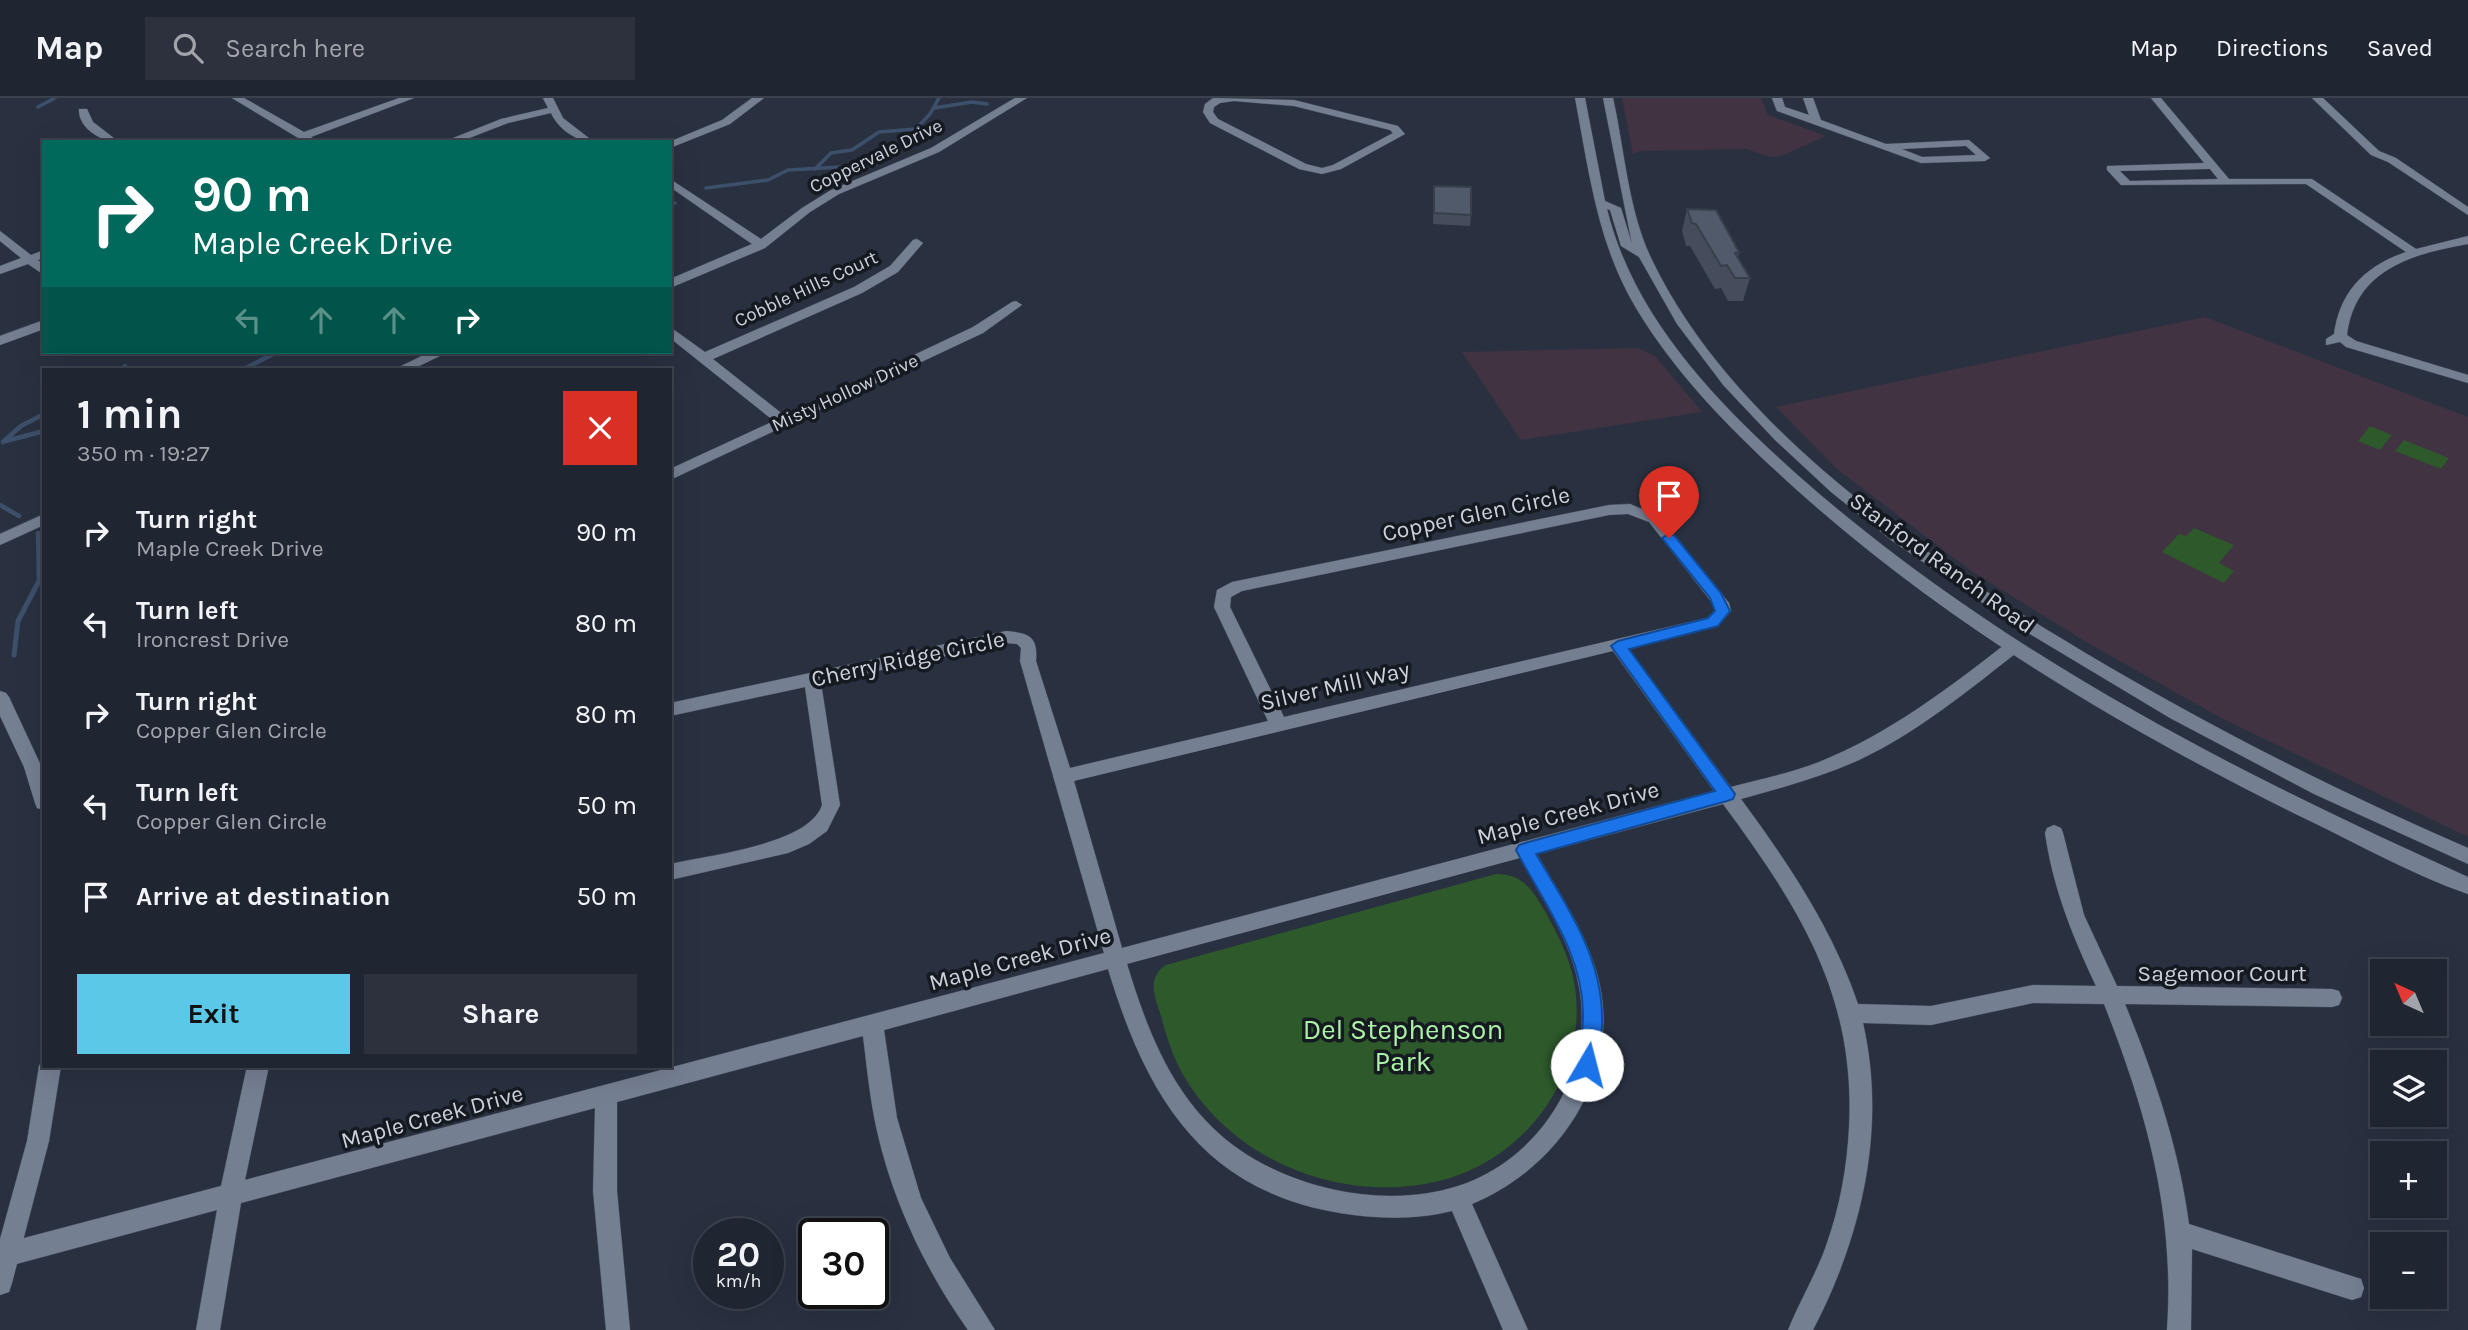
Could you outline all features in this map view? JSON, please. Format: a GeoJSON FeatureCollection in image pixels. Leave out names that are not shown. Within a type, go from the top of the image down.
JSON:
{"type":"FeatureCollection","features":[{"type":"Feature","properties":{"kind":"street"},"geometry":{"type":"LineString","coordinates":[[241,100],[258,98]]}},
{"type":"Feature","properties":{"kind":"street"},"geometry":{"type":"LineString","coordinates":[[241,100],[308,139],[410,98]]}},
{"type":"Feature","properties":{"kind":"street"},"geometry":{"type":"LineString","coordinates":[[548,98],[552,110],[568,129],[586,140]]}},
{"type":"Feature","properties":{"kind":"street"},"geometry":{"type":"LineString","coordinates":[[672,144],[726,122],[760,98]]}},
{"type":"Feature","properties":{"kind":"street","name":"Coppervale Drive"},"geometry":{"type":"LineString","coordinates":[[672,283],[761,245],[828,195],[934,150],[1022,98]]}},
{"type":"Feature","properties":{"kind":"street","name":"Stanford Ranch Road"},"geometry":{"type":"LineString","coordinates":[[1580,98],[1600,203],[1614,251],[1641,305],[1670,348],[1722,411],[1829,512],[1949,603],[2014,646],[2187,748],[2367,841],[2468,886]]}},
{"type":"Feature","properties":{"kind":"street","name":"Stanford Ranch Road"},"geometry":{"type":"LineString","coordinates":[[1608,98],[1626,190],[1644,255],[1675,313],[1698,345],[1774,430],[1856,504],[1902,540],[2038,633],[2164,708],[2371,814],[2468,856]]}},
{"type":"Feature","properties":{"kind":"street"},"geometry":{"type":"LineString","coordinates":[[1777,98],[1781,109],[1921,160],[1985,158],[1969,143],[1886,147]]}},
{"type":"Feature","properties":{"kind":"street"},"geometry":{"type":"LineString","coordinates":[[1808,98],[1816,122]]}},
{"type":"Feature","properties":{"kind":"street"},"geometry":{"type":"LineString","coordinates":[[2156,98],[2226,182]]}},
{"type":"Feature","properties":{"kind":"street"},"geometry":{"type":"LineString","coordinates":[[2317,98],[2375,153],[2392,160],[2468,212]]}},
{"type":"Feature","properties":{"kind":"street"},"geometry":{"type":"LineString","coordinates":[[2330,98],[2392,153],[2392,160]]}},
{"type":"Feature","properties":{"kind":"street"},"geometry":{"type":"LineString","coordinates":[[1224,99],[1270,99],[1284,100],[1385,125],[1400,131],[1400,134],[1337,167],[1322,171],[1303,167],[1226,129],[1214,121],[1208,112],[1212,103],[1224,99]]}},
{"type":"Feature","properties":{"kind":"street"},"geometry":{"type":"LineString","coordinates":[[453,140],[505,121],[552,110]]}},
{"type":"Feature","properties":{"kind":"street"},"geometry":{"type":"LineString","coordinates":[[83,111],[88,124],[111,140]]}},
{"type":"Feature","properties":{"kind":"street"},"geometry":{"type":"LineString","coordinates":[[1591,160],[1602,164],[1610,184],[1626,190]]}},
{"type":"Feature","properties":{"kind":"street"},"geometry":{"type":"LineString","coordinates":[[2210,166],[2111,168],[2125,183],[2130,184],[2312,182],[2415,253]]}},
{"type":"Feature","properties":{"kind":"street"},"geometry":{"type":"LineString","coordinates":[[672,183],[761,245]]}},
{"type":"Feature","properties":{"kind":"street"},"geometry":{"type":"LineString","coordinates":[[1600,203],[1615,208],[1627,246],[1644,255]]}},
{"type":"Feature","properties":{"kind":"street"},"geometry":{"type":"LineString","coordinates":[[0,235],[42,269]]}},
{"type":"Feature","properties":{"kind":"street"},"geometry":{"type":"LineString","coordinates":[[2468,240],[2415,253],[2376,272],[2356,290],[2343,313],[2336,339],[2468,379]]}},
{"type":"Feature","properties":{"kind":"street","name":"Cobble Hills Court"},"geometry":{"type":"LineString","coordinates":[[703,358],[864,287],[894,269],[917,243]]}},
{"type":"Feature","properties":{"kind":"street"},"geometry":{"type":"LineString","coordinates":[[0,270],[42,255]]}},
{"type":"Feature","properties":{"kind":"street","name":"Misty Hollow Drive"},"geometry":{"type":"LineString","coordinates":[[672,474],[978,330],[1016,305]]}},
{"type":"Feature","properties":{"kind":"street"},"geometry":{"type":"LineString","coordinates":[[0,341],[42,325]]}},
{"type":"Feature","properties":{"kind":"street"},"geometry":{"type":"LineString","coordinates":[[672,333],[783,422]]}},
{"type":"Feature","properties":{"kind":"street"},"geometry":{"type":"LineString","coordinates":[[404,368],[436,354]]}},
{"type":"Feature","properties":{"kind":"street","name":"Copper Glen Circle"},"geometry":{"type":"LineString","coordinates":[[1278,724],[1222,607],[1223,594],[1238,586],[1609,510],[1630,509],[1654,519],[1716,597],[1723,611],[1713,622],[1618,646]]}},
{"type":"Feature","properties":{"kind":"street"},"geometry":{"type":"LineString","coordinates":[[0,540],[42,520]]}},
{"type":"Feature","properties":{"kind":"street"},"geometry":{"type":"LineString","coordinates":[[1949,603],[2018,634],[2038,633]]}},
{"type":"Feature","properties":{"kind":"street","name":"Cherry Ridge Circle"},"geometry":{"type":"LineString","coordinates":[[672,710],[1006,637],[1022,638],[1029,648],[1028,661],[1116,959],[1148,1053],[1164,1083],[1184,1112],[1235,1161],[1301,1194],[1333,1203],[1398,1206],[1458,1198],[1491,1181],[1542,1144],[1563,1119],[1579,1090],[1587,1065],[1593,1016],[1583,962],[1571,928],[1525,850]]}},
{"type":"Feature","properties":{"kind":"street"},"geometry":{"type":"LineString","coordinates":[[1618,646],[1779,866],[1817,930],[1851,1013],[1858,1055],[1861,1100],[1861,1145],[1854,1195],[1842,1242],[1823,1290],[1800,1330]]}},
{"type":"Feature","properties":{"kind":"street","name":"Silver Mill Way"},"geometry":{"type":"LineString","coordinates":[[1064,776],[1618,646]]}},
{"type":"Feature","properties":{"kind":"street"},"geometry":{"type":"LineString","coordinates":[[2014,646],[2039,651],[2079,674],[2164,708]]}},
{"type":"Feature","properties":{"kind":"street","name":"Maple Creek Drive"},"geometry":{"type":"LineString","coordinates":[[9,1254],[1817,771],[1869,749],[1924,715],[2014,646]]}},
{"type":"Feature","properties":{"kind":"street"},"geometry":{"type":"LineString","coordinates":[[672,872],[788,845],[803,839],[824,823],[831,805],[812,679]]}},
{"type":"Feature","properties":{"kind":"street"},"geometry":{"type":"LineString","coordinates":[[0,697],[38,764],[42,790]]}},
{"type":"Feature","properties":{"kind":"street"},"geometry":{"type":"LineString","coordinates":[[2054,833],[2070,903],[2147,1084],[2161,1131],[2177,1232],[2179,1330]]}},
{"type":"Feature","properties":{"kind":"street","name":"Sagemoor Court"},"geometry":{"type":"LineString","coordinates":[[1851,1013],[1922,1016],[1947,1013],[2006,997],[2033,994],[2332,998]]}},
{"type":"Feature","properties":{"kind":"street"},"geometry":{"type":"LineString","coordinates":[[872,1023],[892,1148],[906,1188],[940,1266],[984,1330]]}},
{"type":"Feature","properties":{"kind":"street"},"geometry":{"type":"LineString","coordinates":[[0,1283],[38,1141],[50,1068]]}},
{"type":"Feature","properties":{"kind":"street"},"geometry":{"type":"LineString","coordinates":[[208,1330],[231,1196],[258,1068]]}},
{"type":"Feature","properties":{"kind":"street"},"geometry":{"type":"LineString","coordinates":[[606,1095],[606,1205],[618,1330]]}},
{"type":"Feature","properties":{"kind":"street"},"geometry":{"type":"LineString","coordinates":[[1458,1198],[1516,1330]]}},
{"type":"Feature","properties":{"kind":"street"},"geometry":{"type":"LineString","coordinates":[[2177,1232],[2352,1288]]}},
{"type":"Feature","properties":{"kind":"shaded area"},"geometry":{"type":"Polygon","coordinates":[[[1622,98],[1761,98],[1768,115],[1826,136],[1781,156],[1769,157],[1747,149],[1640,151],[1633,154],[1622,98]]]}},
{"type":"Feature","properties":{"kind":"shaded area"},"geometry":{"type":"Polygon","coordinates":[[[2205,317],[2468,417],[2468,837],[2221,718],[2088,643],[1971,571],[1837,469],[1776,407],[2205,317]]]}},
{"type":"Feature","properties":{"kind":"shaded area"},"geometry":{"type":"Polygon","coordinates":[[[1638,348],[1656,357],[1702,412],[1521,440],[1462,352],[1638,348]]]}},
{"type":"Feature","properties":{"kind":"green space"},"geometry":{"type":"Polygon","coordinates":[[[2370,426],[2392,435],[2380,450],[2358,441],[2370,426]]]}},
{"type":"Feature","properties":{"kind":"green space"},"geometry":{"type":"Polygon","coordinates":[[[2404,440],[2449,458],[2441,469],[2395,451],[2404,440]]]}},
{"type":"Feature","properties":{"kind":"green space"},"geometry":{"type":"Polygon","coordinates":[[[2194,528],[2234,545],[2219,563],[2234,571],[2224,583],[2162,552],[2179,534],[2186,536],[2194,528]]]}},
{"type":"Feature","properties":{"kind":"green space","name":"Del Stephenson Park"},"geometry":{"type":"Polygon","coordinates":[[[1496,874],[1514,877],[1527,885],[1546,913],[1569,963],[1577,1013],[1573,1044],[1564,1074],[1549,1102],[1530,1127],[1507,1148],[1480,1166],[1450,1178],[1412,1186],[1373,1187],[1334,1182],[1297,1171],[1262,1154],[1230,1131],[1203,1104],[1178,1065],[1156,1002],[1154,982],[1166,965],[1496,874]]]}},
{"type":"Feature","properties":{"kind":"building"},"geometry":{"type":"Polygon","coordinates":[[[1434,186],[1471,187],[1471,215],[1434,213],[1434,186]]]}},
{"type":"Feature","properties":{"kind":"building"},"geometry":{"type":"Polygon","coordinates":[[[1687,209],[1716,210],[1739,252],[1735,253],[1750,278],[1735,278],[1727,265],[1721,266],[1696,224],[1692,223],[1687,209]]]}},
{"type":"Feature","properties":{"kind":"waterway"},"geometry":{"type":"LineString","coordinates":[[38,107],[55,98]]}},
{"type":"Feature","properties":{"kind":"waterway"},"geometry":{"type":"LineString","coordinates":[[816,168],[831,153],[852,150],[879,132],[916,129],[930,114],[939,98]]}},
{"type":"Feature","properties":{"kind":"waterway"},"geometry":{"type":"LineString","coordinates":[[934,108],[972,102],[987,104]]}},
{"type":"Feature","properties":{"kind":"waterway"},"geometry":{"type":"LineString","coordinates":[[816,168],[876,165]]}},
{"type":"Feature","properties":{"kind":"waterway"},"geometry":{"type":"LineString","coordinates":[[706,188],[768,180],[788,170],[816,168]]}},
{"type":"Feature","properties":{"kind":"waterway"},"geometry":{"type":"LineString","coordinates":[[246,368],[273,354]]}},
{"type":"Feature","properties":{"kind":"waterway"},"geometry":{"type":"LineString","coordinates":[[3,442],[21,426],[42,415]]}},
{"type":"Feature","properties":{"kind":"waterway"},"geometry":{"type":"LineString","coordinates":[[6,441],[42,432]]}},
{"type":"Feature","properties":{"kind":"waterway"},"geometry":{"type":"LineString","coordinates":[[0,505],[19,516]]}},
{"type":"Feature","properties":{"kind":"waterway"},"geometry":{"type":"LineString","coordinates":[[38,533],[39,581]]}},
{"type":"Feature","properties":{"kind":"waterway"},"geometry":{"type":"LineString","coordinates":[[14,655],[18,621],[39,581]]}},
{"type":"Feature","properties":{"kind":"route"},"geometry":{"type":"LineString","coordinates":[[1587,1065],[1593,1016],[1590,986],[1575,937],[1525,850],[1727,794],[1618,646],[1713,622],[1723,611],[1721,603],[1669,538]]}}]}
